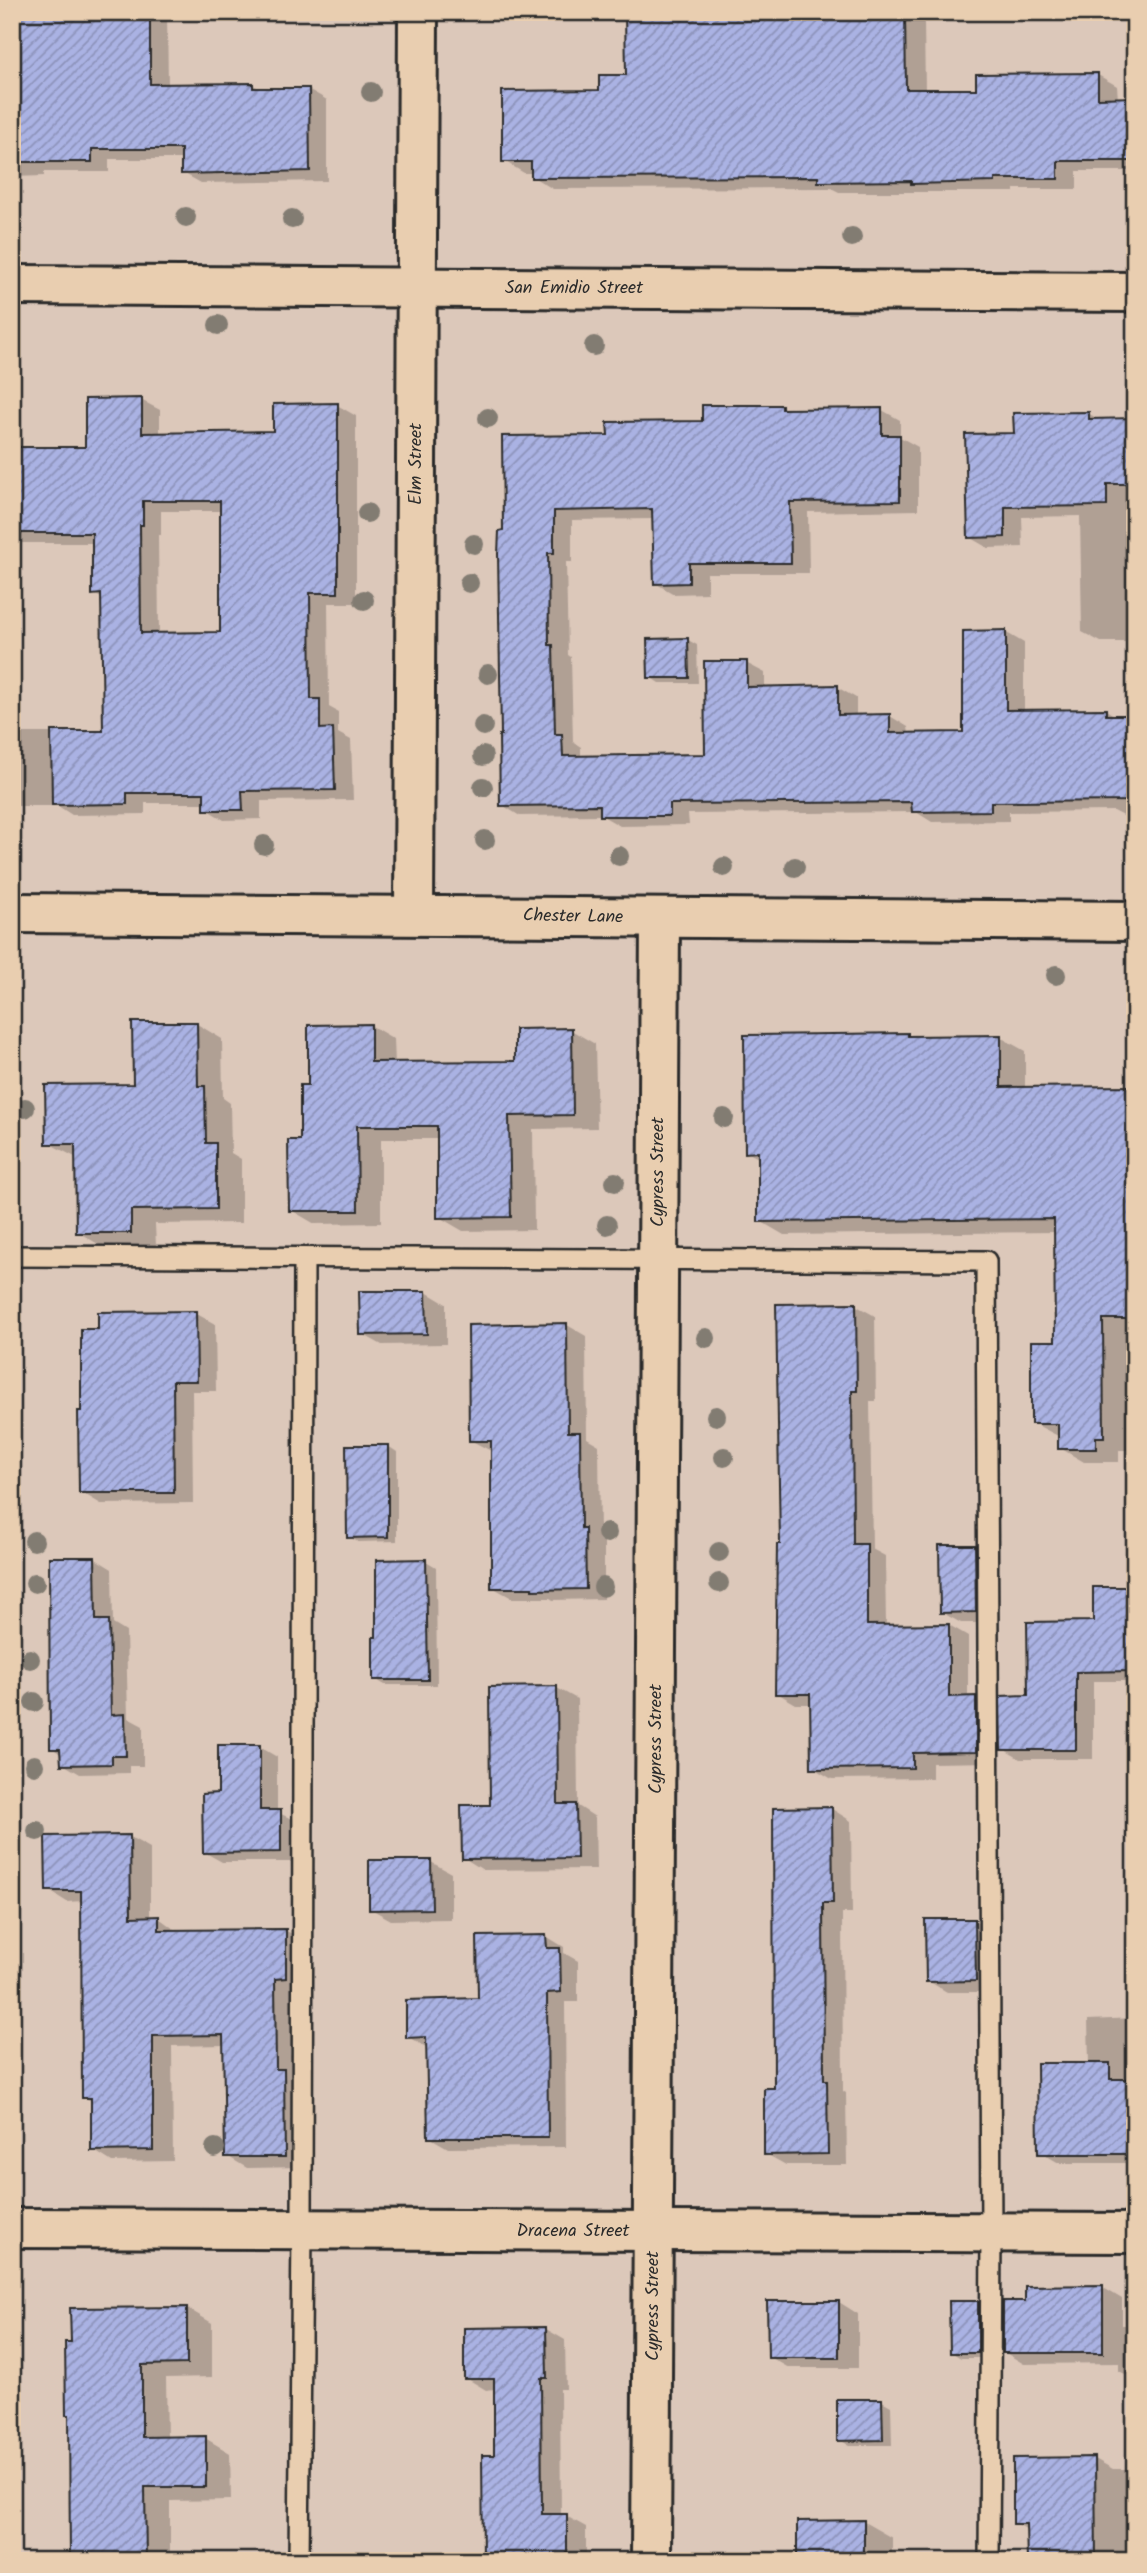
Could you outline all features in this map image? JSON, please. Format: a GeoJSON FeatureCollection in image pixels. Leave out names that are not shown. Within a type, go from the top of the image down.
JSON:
{"type":"FeatureCollection","features":[{"type":"Feature","properties":{"kind":"street","name":"Elm Street"},"geometry":{"type":"LineString","coordinates":[[414,915],[418,12]]}},
{"type":"Feature","properties":{"kind":"street","name":"San Emidio Street"},"geometry":{"type":"LineString","coordinates":[[12,285],[1135,292]]}},
{"type":"Feature","properties":{"kind":"street","name":"Chester Lane"},"geometry":{"type":"LineString","coordinates":[[12,913],[1135,921]]}},
{"type":"Feature","properties":{"kind":"street","name":"Cypress Street"},"geometry":{"type":"LineString","coordinates":[[651,2561],[660,918]]}},
{"type":"Feature","properties":{"kind":"street","name":"Dracena Street"},"geometry":{"type":"LineString","coordinates":[[12,2228],[1135,2233]]}},
{"type":"Feature","properties":{"kind":"lane"},"geometry":{"type":"LineString","coordinates":[[12,1256],[986,1261],[991,2233],[989,2561]]}},
{"type":"Feature","properties":{"kind":"lane"},"geometry":{"type":"LineString","coordinates":[[299,2561],[304,1258]]}},
{"type":"Feature","properties":{"kind":"building"},"geometry":{"type":"Polygon","coordinates":[[[12,12],[150,12],[150,84],[253,83],[253,88],[309,88],[310,171],[181,174],[181,149],[92,149],[92,162],[12,162],[12,12]]]}},
{"type":"Feature","properties":{"kind":"building"},"geometry":{"type":"Polygon","coordinates":[[[625,12],[905,12],[906,89],[976,89],[976,74],[1098,73],[1098,98],[1135,97],[1135,161],[1058,161],[1058,179],[995,179],[995,182],[911,184],[911,181],[818,182],[818,177],[531,178],[531,162],[502,162],[502,91],[599,90],[599,75],[626,75],[625,12]]]}},
{"type":"Feature","properties":{"kind":"building"},"geometry":{"type":"Polygon","coordinates":[[[142,398],[142,433],[273,431],[273,404],[338,403],[338,593],[310,593],[311,699],[320,699],[320,729],[333,728],[335,790],[242,791],[243,810],[204,810],[204,793],[127,793],[127,804],[52,805],[51,731],[103,731],[101,594],[92,595],[92,533],[12,533],[12,447],[85,447],[85,399],[142,398]],[[143,501],[143,525],[140,525],[141,633],[220,632],[220,501],[143,501]]]}},
{"type":"Feature","properties":{"kind":"building"},"geometry":{"type":"Polygon","coordinates":[[[702,405],[782,405],[782,409],[882,408],[882,435],[900,435],[900,501],[790,502],[791,563],[689,563],[689,583],[654,584],[652,509],[554,511],[554,553],[548,553],[549,645],[553,645],[555,734],[562,734],[563,756],[705,754],[704,661],[747,661],[747,687],[838,685],[838,715],[890,714],[890,733],[963,732],[963,631],[1006,630],[1006,710],[1106,709],[1106,715],[1135,715],[1135,801],[991,802],[991,811],[912,812],[911,802],[670,804],[670,816],[600,816],[600,805],[500,806],[498,554],[499,531],[503,530],[502,436],[608,435],[607,422],[702,421],[702,405]]]}},
{"type":"Feature","properties":{"kind":"building"},"geometry":{"type":"Polygon","coordinates":[[[1089,412],[1089,419],[1135,418],[1135,484],[1107,484],[1107,506],[1005,507],[1005,537],[968,538],[965,434],[1014,433],[1013,413],[1089,412]]]}},
{"type":"Feature","properties":{"kind":"building"},"geometry":{"type":"Polygon","coordinates":[[[688,638],[689,678],[648,678],[647,639],[688,638]]]}},
{"type":"Feature","properties":{"kind":"building"},"geometry":{"type":"Polygon","coordinates":[[[132,1022],[197,1022],[198,1086],[205,1086],[206,1143],[216,1143],[216,1209],[131,1210],[131,1233],[76,1233],[75,1144],[46,1144],[45,1085],[133,1084],[132,1022]]]}},
{"type":"Feature","properties":{"kind":"building"},"geometry":{"type":"Polygon","coordinates":[[[371,1024],[371,1062],[515,1061],[515,1029],[572,1028],[573,1115],[509,1116],[511,1217],[437,1218],[437,1126],[357,1126],[358,1211],[289,1211],[288,1140],[300,1140],[300,1085],[308,1085],[308,1025],[371,1024]]]}},
{"type":"Feature","properties":{"kind":"building"},"geometry":{"type":"Polygon","coordinates":[[[908,1033],[908,1036],[1001,1035],[1001,1087],[1135,1086],[1135,1319],[1103,1319],[1104,1437],[1096,1437],[1096,1449],[1058,1449],[1058,1424],[1031,1424],[1031,1341],[1055,1341],[1054,1219],[758,1222],[758,1152],[745,1153],[744,1035],[908,1033]]]}},
{"type":"Feature","properties":{"kind":"building"},"geometry":{"type":"Polygon","coordinates":[[[359,1291],[426,1291],[427,1334],[360,1335],[359,1291]]]}},
{"type":"Feature","properties":{"kind":"building"},"geometry":{"type":"Polygon","coordinates":[[[856,1303],[857,1391],[852,1391],[853,1544],[867,1544],[867,1625],[949,1624],[949,1697],[976,1696],[976,1752],[913,1753],[913,1768],[811,1769],[810,1694],[775,1694],[777,1544],[780,1544],[776,1304],[856,1303]]]}},
{"type":"Feature","properties":{"kind":"building"},"geometry":{"type":"Polygon","coordinates":[[[196,1311],[197,1381],[173,1381],[174,1493],[79,1493],[81,1329],[98,1329],[98,1312],[196,1311]]]}},
{"type":"Feature","properties":{"kind":"building"},"geometry":{"type":"Polygon","coordinates":[[[567,1323],[568,1432],[580,1432],[581,1528],[585,1528],[586,1589],[491,1588],[491,1441],[469,1441],[468,1325],[567,1323]]]}},
{"type":"Feature","properties":{"kind":"building"},"geometry":{"type":"Polygon","coordinates":[[[346,1445],[388,1445],[388,1537],[347,1538],[346,1445]]]}},
{"type":"Feature","properties":{"kind":"building"},"geometry":{"type":"Polygon","coordinates":[[[939,1545],[975,1545],[976,1612],[940,1613],[939,1545]]]}},
{"type":"Feature","properties":{"kind":"building"},"geometry":{"type":"Polygon","coordinates":[[[49,1557],[95,1557],[96,1620],[109,1620],[111,1715],[125,1714],[126,1756],[112,1756],[112,1764],[61,1765],[60,1749],[50,1749],[49,1557]]]}},
{"type":"Feature","properties":{"kind":"building"},"geometry":{"type":"Polygon","coordinates":[[[426,1559],[428,1680],[373,1680],[376,1560],[426,1559]]]}},
{"type":"Feature","properties":{"kind":"building"},"geometry":{"type":"Polygon","coordinates":[[[1093,1587],[1135,1587],[1135,1671],[1076,1672],[1076,1750],[1001,1750],[1000,1696],[1028,1695],[1027,1622],[1093,1621],[1093,1587]]]}},
{"type":"Feature","properties":{"kind":"building"},"geometry":{"type":"Polygon","coordinates":[[[557,1686],[558,1804],[576,1804],[577,1858],[462,1859],[461,1805],[490,1805],[489,1687],[557,1686]]]}},
{"type":"Feature","properties":{"kind":"building"},"geometry":{"type":"Polygon","coordinates":[[[218,1745],[260,1745],[260,1810],[281,1810],[281,1852],[203,1853],[202,1794],[218,1793],[218,1745]]]}},
{"type":"Feature","properties":{"kind":"building"},"geometry":{"type":"Polygon","coordinates":[[[832,1807],[833,1903],[823,1903],[824,2080],[827,2080],[828,2154],[764,2155],[764,2088],[774,2088],[773,1808],[832,1807]]]}},
{"type":"Feature","properties":{"kind":"building"},"geometry":{"type":"Polygon","coordinates":[[[130,1835],[131,1917],[159,1916],[159,1930],[286,1929],[286,1978],[275,1979],[276,2069],[284,2069],[285,2157],[225,2157],[223,2035],[153,2036],[153,2150],[91,2151],[91,2098],[82,2098],[81,1891],[46,1891],[45,1836],[130,1835]]]}},
{"type":"Feature","properties":{"kind":"building"},"geometry":{"type":"Polygon","coordinates":[[[369,1860],[431,1860],[432,1909],[369,1910],[369,1860]]]}},
{"type":"Feature","properties":{"kind":"building"},"geometry":{"type":"Polygon","coordinates":[[[925,1919],[975,1919],[976,1981],[926,1982],[925,1919]]]}},
{"type":"Feature","properties":{"kind":"building"},"geometry":{"type":"Polygon","coordinates":[[[546,1935],[547,1948],[560,1948],[561,1992],[547,1993],[548,2138],[428,2138],[426,2037],[406,2038],[406,2000],[478,1998],[477,1936],[546,1935]]]}},
{"type":"Feature","properties":{"kind":"building"},"geometry":{"type":"Polygon","coordinates":[[[1037,2063],[1110,2063],[1110,2079],[1135,2079],[1135,2154],[1038,2154],[1037,2063]]]}},
{"type":"Feature","properties":{"kind":"building"},"geometry":{"type":"Polygon","coordinates":[[[1103,2285],[1103,2353],[1003,2353],[1003,2301],[1025,2301],[1025,2286],[1103,2285]]]}},
{"type":"Feature","properties":{"kind":"building"},"geometry":{"type":"Polygon","coordinates":[[[767,2301],[839,2301],[839,2358],[768,2358],[767,2301]]]}},
{"type":"Feature","properties":{"kind":"building"},"geometry":{"type":"Polygon","coordinates":[[[949,2301],[978,2301],[978,2353],[950,2353],[949,2301]]]}},
{"type":"Feature","properties":{"kind":"building"},"geometry":{"type":"Polygon","coordinates":[[[187,2307],[187,2364],[142,2365],[142,2437],[206,2436],[206,2487],[145,2487],[146,2561],[70,2561],[69,2415],[66,2415],[65,2342],[71,2342],[70,2308],[187,2307]]]}},
{"type":"Feature","properties":{"kind":"building"},"geometry":{"type":"Polygon","coordinates":[[[546,2327],[547,2378],[541,2378],[542,2514],[567,2514],[567,2561],[483,2561],[482,2455],[494,2455],[494,2379],[464,2379],[464,2328],[546,2327]]]}},
{"type":"Feature","properties":{"kind":"building"},"geometry":{"type":"Polygon","coordinates":[[[837,2399],[882,2399],[883,2440],[837,2441],[837,2399]]]}},
{"type":"Feature","properties":{"kind":"building"},"geometry":{"type":"Polygon","coordinates":[[[1095,2457],[1096,2561],[1027,2561],[1026,2524],[1013,2524],[1013,2458],[1095,2457]]]}},
{"type":"Feature","properties":{"kind":"building"},"geometry":{"type":"Polygon","coordinates":[[[864,2520],[864,2561],[797,2561],[797,2521],[864,2520]]]}}]}
